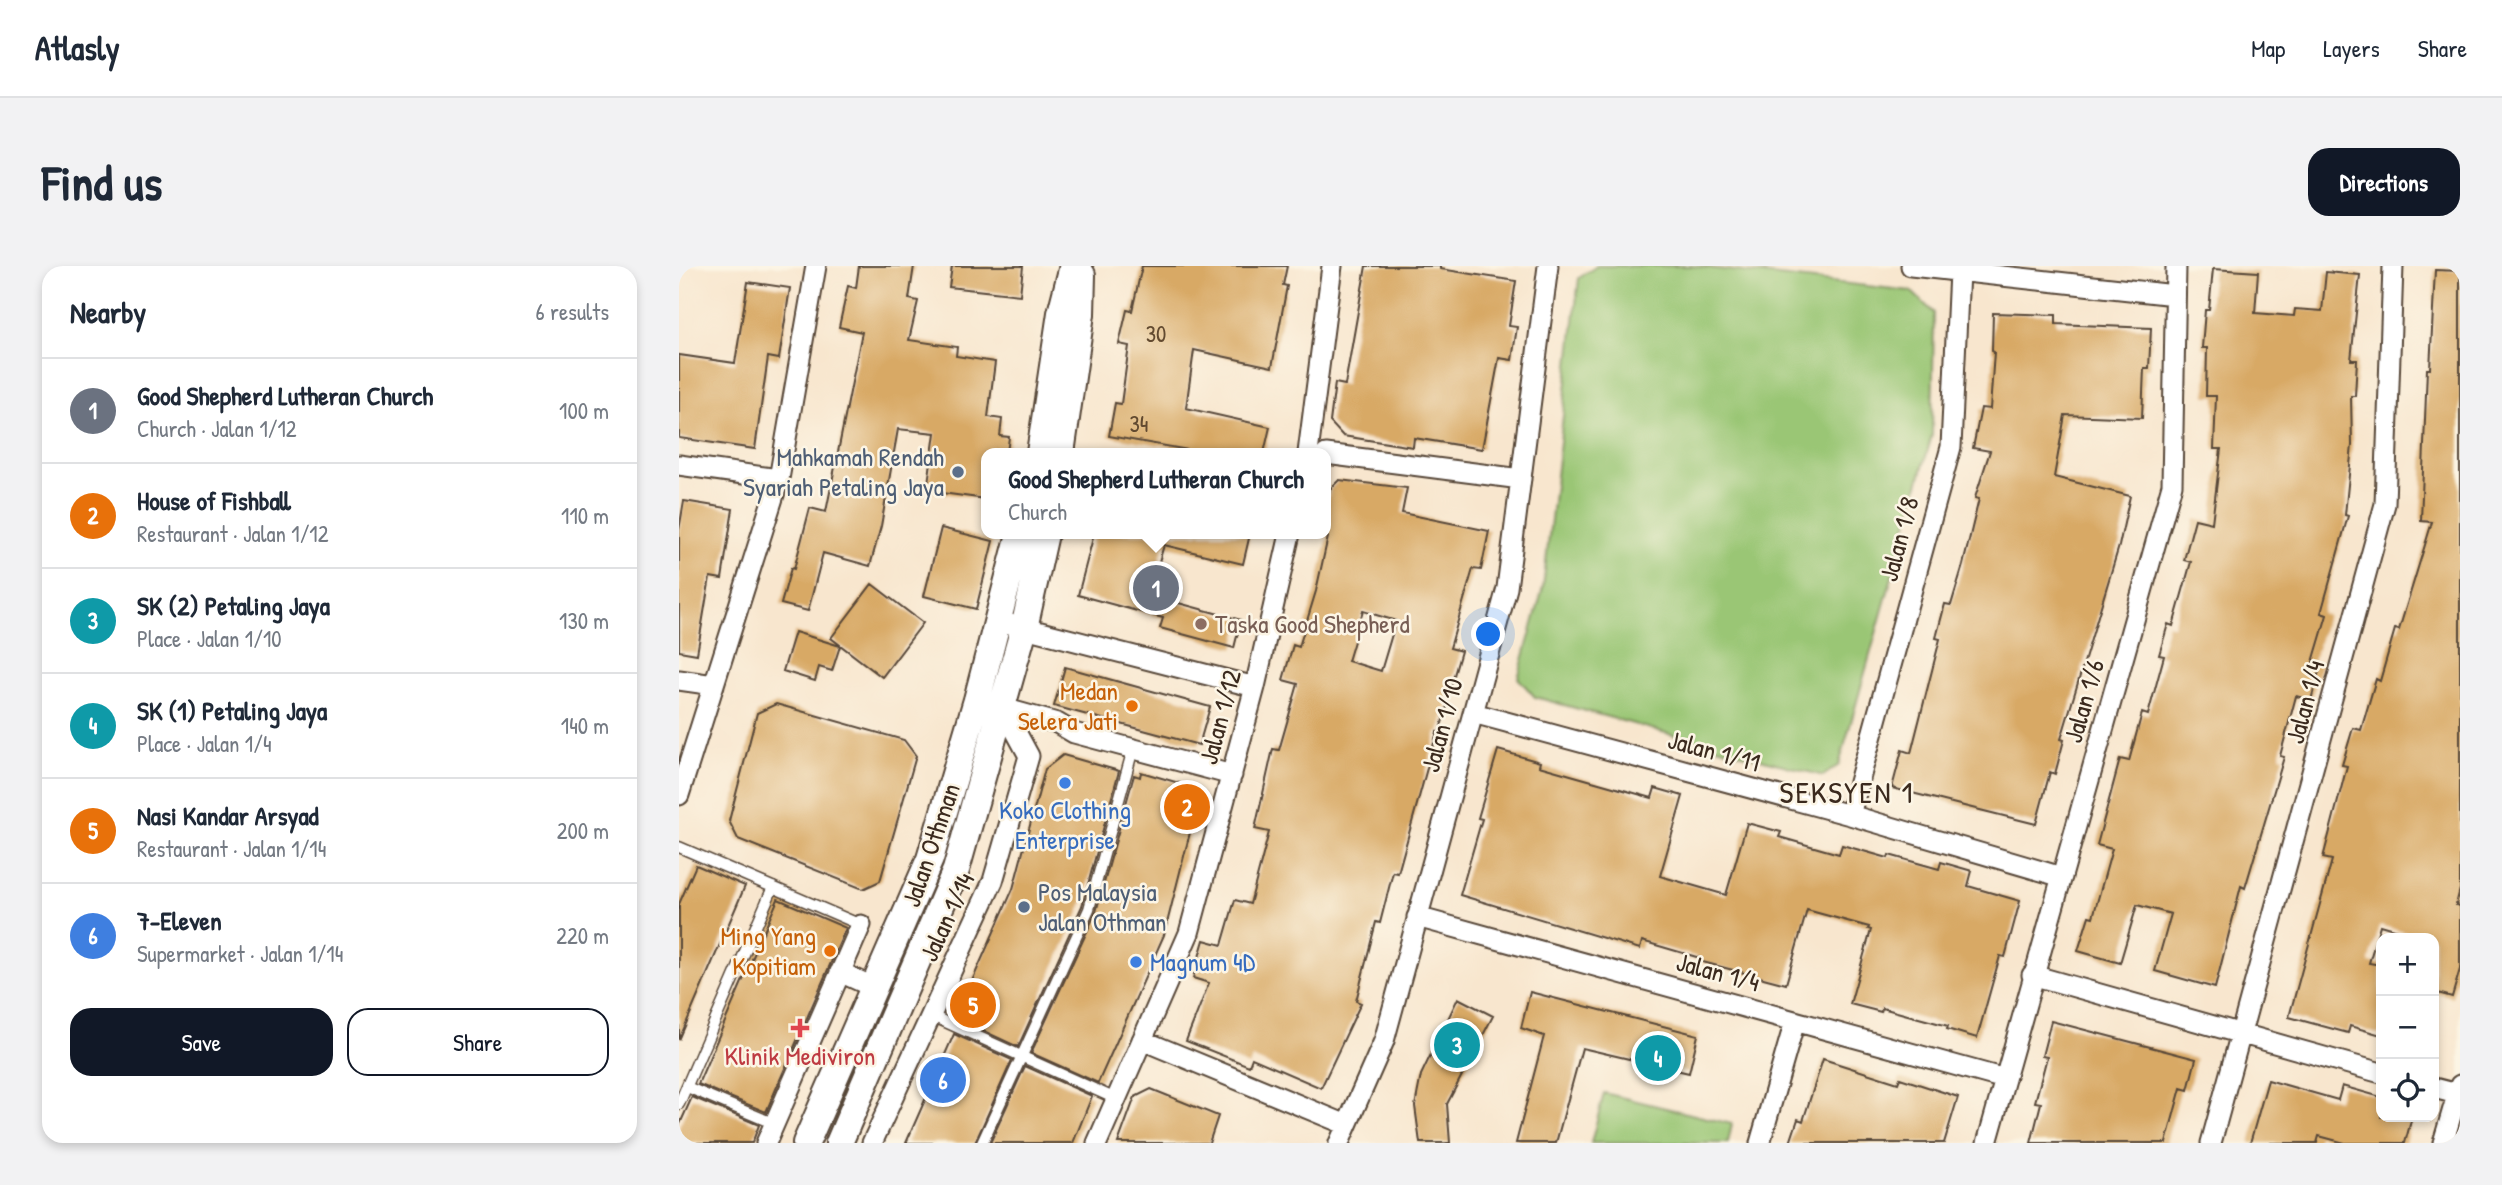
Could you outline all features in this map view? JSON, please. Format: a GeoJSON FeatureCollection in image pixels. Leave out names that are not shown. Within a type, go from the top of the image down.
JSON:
{"type":"FeatureCollection","features":[{"type":"Feature","properties":{"kind":"main road"},"geometry":{"type":"LineString","coordinates":[[1041,448],[1061,313],[1073,266]]}},
{"type":"Feature","properties":{"kind":"main road"},"geometry":{"type":"LineString","coordinates":[[1062,448],[1081,314],[1082,266]]}},
{"type":"Feature","properties":{"kind":"main road","name":"Jalan Othman"},"geometry":{"type":"LineString","coordinates":[[806,1143],[930,859],[1019,539]]}},
{"type":"Feature","properties":{"kind":"main road","name":"Jalan Othman"},"geometry":{"type":"LineString","coordinates":[[839,1143],[956,870],[1003,708],[1044,539]]}},
{"type":"Feature","properties":{"kind":"street"},"geometry":{"type":"LineString","coordinates":[[679,796],[779,479],[816,266]]}},
{"type":"Feature","properties":{"kind":"street"},"geometry":{"type":"LineString","coordinates":[[1316,448],[1332,266]]}},
{"type":"Feature","properties":{"kind":"street","name":"Jalan 1/10"},"geometry":{"type":"LineString","coordinates":[[1339,1143],[1384,1041],[1507,588],[1548,266]]}},
{"type":"Feature","properties":{"kind":"street"},"geometry":{"type":"LineString","coordinates":[[1911,266],[2175,295]]}},
{"type":"Feature","properties":{"kind":"street","name":"Jalan 1/6"},"geometry":{"type":"LineString","coordinates":[[1987,1143],[2032,975],[2172,485],[2176,266]]}},
{"type":"Feature","properties":{"kind":"street","name":"Jalan 1/4"},"geometry":{"type":"LineString","coordinates":[[2211,1143],[2385,503],[2393,266]]}},
{"type":"Feature","properties":{"kind":"street","name":"Jalan 1/8"},"geometry":{"type":"LineString","coordinates":[[1850,815],[1951,447],[1959,271]]}},
{"type":"Feature","properties":{"kind":"street"},"geometry":{"type":"LineString","coordinates":[[1331,455],[1521,479]]}},
{"type":"Feature","properties":{"kind":"street"},"geometry":{"type":"LineString","coordinates":[[679,465],[779,479]]}},
{"type":"Feature","properties":{"kind":"street","name":"Jalan 1/12"},"geometry":{"type":"LineString","coordinates":[[1097,1143],[1189,933],[1255,687],[1289,539]]}},
{"type":"Feature","properties":{"kind":"street"},"geometry":{"type":"LineString","coordinates":[[998,621],[1255,687]]}},
{"type":"Feature","properties":{"kind":"street"},"geometry":{"type":"LineString","coordinates":[[679,681],[714,685]]}},
{"type":"Feature","properties":{"kind":"street"},"geometry":{"type":"LineString","coordinates":[[1003,708],[1057,723],[1074,733],[1232,775]]}},
{"type":"Feature","properties":{"kind":"street","name":"Jalan 1/14"},"geometry":{"type":"LineString","coordinates":[[872,1143],[993,881],[1029,756],[1003,708]]}},
{"type":"Feature","properties":{"kind":"street","name":"Jalan 1/11"},"geometry":{"type":"LineString","coordinates":[[1473,713],[1850,815],[2062,877]]}},
{"type":"Feature","properties":{"kind":"street","name":"Jalan 1/4"},"geometry":{"type":"LineString","coordinates":[[1417,917],[2005,1079]]}},
{"type":"Feature","properties":{"kind":"street"},"geometry":{"type":"LineString","coordinates":[[766,1143],[861,925]]}},
{"type":"Feature","properties":{"kind":"street"},"geometry":{"type":"LineString","coordinates":[[840,972],[875,988]]}},
{"type":"Feature","properties":{"kind":"street"},"geometry":{"type":"LineString","coordinates":[[2032,975],[2376,1072]]}},
{"type":"Feature","properties":{"kind":"street"},"geometry":{"type":"LineString","coordinates":[[1761,1143],[1795,1021]]}},
{"type":"Feature","properties":{"kind":"street"},"geometry":{"type":"LineString","coordinates":[[1142,1040],[1347,1125]]}},
{"type":"Feature","properties":{"kind":"street"},"geometry":{"type":"LineString","coordinates":[[2439,1088],[2459,1089],[2443,1143]]}},
{"type":"Feature","properties":{"kind":"lane"},"geometry":{"type":"LineString","coordinates":[[982,1143],[1089,909],[1133,749]]}},
{"type":"Feature","properties":{"kind":"lane"},"geometry":{"type":"LineString","coordinates":[[679,847],[861,925]]}},
{"type":"Feature","properties":{"kind":"lane"},"geometry":{"type":"LineString","coordinates":[[679,1104],[773,887]]}},
{"type":"Feature","properties":{"kind":"lane"},"geometry":{"type":"LineString","coordinates":[[930,1015],[1116,1099]]}},
{"type":"Feature","properties":{"kind":"lane"},"geometry":{"type":"LineString","coordinates":[[687,1087],[775,1124]]}},
{"type":"Feature","properties":{"kind":"green space"},"geometry":{"type":"Polygon","coordinates":[[[1597,266],[1692,266],[1911,291],[1934,313],[1932,435],[1839,765],[1823,776],[1535,697],[1518,678],[1543,588],[1579,278],[1597,266]]]}},
{"type":"Feature","properties":{"kind":"green space"},"geometry":{"type":"Polygon","coordinates":[[[1604,1093],[1732,1124],[1728,1143],[1591,1143],[1604,1093]]]}},
{"type":"Feature","properties":{"kind":"building"},"geometry":{"type":"Polygon","coordinates":[[[859,266],[914,266],[909,299],[918,301],[909,340],[957,347],[956,356],[995,362],[988,417],[1002,419],[1000,436],[1009,437],[1008,448],[981,448],[981,498],[927,491],[935,433],[898,429],[881,526],[870,566],[823,553],[808,611],[781,604],[791,568],[794,569],[810,508],[826,512],[862,332],[839,327],[848,286],[856,288],[859,266]]]}},
{"type":"Feature","properties":{"kind":"building"},"geometry":{"type":"Polygon","coordinates":[[[952,266],[1023,266],[1020,295],[949,287],[952,266]]]}},
{"type":"Feature","properties":{"kind":"building"},"geometry":{"type":"Polygon","coordinates":[[[1142,266],[1287,266],[1283,285],[1287,286],[1272,367],[1194,350],[1186,408],[1270,427],[1265,448],[1177,448],[1109,436],[1115,403],[1121,404],[1129,346],[1119,344],[1127,310],[1132,311],[1142,266]]]}},
{"type":"Feature","properties":{"kind":"building"},"geometry":{"type":"Polygon","coordinates":[[[1366,266],[1440,266],[1440,269],[1516,281],[1509,326],[1517,327],[1512,360],[1499,358],[1482,449],[1414,438],[1413,447],[1343,436],[1330,422],[1335,383],[1345,385],[1366,266]]]}},
{"type":"Feature","properties":{"kind":"building"},"geometry":{"type":"Polygon","coordinates":[[[2213,269],[2258,272],[2255,313],[2294,316],[2295,309],[2322,311],[2326,272],[2360,275],[2351,360],[2357,360],[2355,396],[2351,396],[2352,445],[2345,515],[2348,516],[2321,613],[2327,615],[2313,662],[2321,664],[2311,700],[2296,696],[2280,756],[2284,757],[2245,888],[2241,886],[2215,988],[2155,971],[2171,914],[2137,905],[2120,963],[2078,951],[2089,916],[2093,917],[2112,849],[2097,845],[2120,759],[2129,761],[2142,713],[2148,715],[2164,656],[2159,655],[2168,624],[2173,626],[2191,562],[2184,560],[2195,519],[2212,523],[2221,449],[2214,449],[2216,396],[2206,396],[2207,348],[2202,348],[2205,310],[2209,310],[2213,269]]]}},
{"type":"Feature","properties":{"kind":"building"},"geometry":{"type":"Polygon","coordinates":[[[2435,270],[2460,271],[2460,889],[2456,905],[2460,906],[2460,969],[2452,997],[2439,993],[2439,933],[2407,933],[2380,925],[2369,963],[2376,964],[2376,1034],[2350,1026],[2348,1033],[2289,1017],[2332,860],[2323,858],[2347,766],[2342,765],[2353,728],[2361,730],[2376,679],[2380,681],[2395,629],[2399,630],[2432,522],[2421,521],[2427,369],[2430,369],[2435,270]]]}},
{"type":"Feature","properties":{"kind":"building"},"geometry":{"type":"Polygon","coordinates":[[[748,282],[790,288],[779,359],[768,357],[755,449],[679,438],[679,355],[735,363],[748,282]]]}},
{"type":"Feature","properties":{"kind":"building"},"geometry":{"type":"Polygon","coordinates":[[[1993,313],[2056,315],[2056,324],[2151,328],[2149,368],[2144,368],[2142,418],[2065,415],[2054,477],[2130,496],[2119,546],[2061,739],[2064,740],[2055,774],[2050,772],[2036,824],[1892,788],[1902,750],[1911,753],[1940,639],[1936,638],[1945,604],[1951,605],[1963,565],[1979,499],[1975,498],[1990,451],[1973,448],[1981,408],[1990,409],[1994,352],[1993,313]]]}},
{"type":"Feature","properties":{"kind":"building"},"geometry":{"type":"Polygon","coordinates":[[[1339,480],[1407,488],[1402,513],[1489,531],[1481,570],[1473,569],[1450,648],[1461,651],[1448,703],[1439,733],[1437,732],[1398,873],[1393,872],[1380,923],[1376,922],[1356,1001],[1361,1003],[1321,1088],[1252,1058],[1249,1066],[1186,1041],[1209,983],[1193,978],[1204,940],[1222,945],[1235,900],[1250,904],[1269,832],[1255,829],[1273,749],[1279,750],[1298,684],[1283,680],[1293,645],[1299,647],[1316,591],[1328,539],[1331,539],[1331,488],[1339,480]],[[1363,611],[1348,661],[1381,671],[1396,621],[1363,611]]]}},
{"type":"Feature","properties":{"kind":"building"},"geometry":{"type":"Polygon","coordinates":[[[684,501],[733,509],[722,579],[710,577],[697,654],[679,651],[679,530],[684,501]]]}},
{"type":"Feature","properties":{"kind":"building"},"geometry":{"type":"Polygon","coordinates":[[[941,528],[993,541],[976,609],[924,596],[941,528]]]}},
{"type":"Feature","properties":{"kind":"building"},"geometry":{"type":"Polygon","coordinates":[[[1093,539],[1249,539],[1243,564],[1164,545],[1149,595],[1241,620],[1234,648],[1160,628],[1163,618],[1078,595],[1093,539]]]}},
{"type":"Feature","properties":{"kind":"building"},"geometry":{"type":"Polygon","coordinates":[[[872,584],[923,623],[882,677],[831,638],[872,584]]]}},
{"type":"Feature","properties":{"kind":"building"},"geometry":{"type":"Polygon","coordinates":[[[795,632],[840,646],[832,671],[819,667],[815,681],[783,671],[795,632]]]}},
{"type":"Feature","properties":{"kind":"building","name":"Medan Selera Jati"},"geometry":{"type":"Polygon","coordinates":[[[1065,667],[1210,707],[1199,745],[1054,706],[1065,667]]]}},
{"type":"Feature","properties":{"kind":"building"},"geometry":{"type":"Polygon","coordinates":[[[776,704],[904,740],[916,756],[880,881],[863,889],[738,839],[729,821],[757,713],[776,704]]]}},
{"type":"Feature","properties":{"kind":"building"},"geometry":{"type":"Polygon","coordinates":[[[1498,750],[1540,762],[1539,766],[1652,798],[1655,788],[1683,796],[1660,876],[1726,895],[1747,823],[1781,832],[1779,837],[1839,854],[1842,845],[1939,869],[1941,862],[1972,871],[1968,886],[2020,901],[2005,957],[2000,956],[1977,1038],[1947,1029],[1948,1026],[1882,1008],[1881,1012],[1850,1004],[1871,930],[1869,927],[1807,910],[1786,984],[1699,961],[1700,958],[1642,941],[1640,949],[1460,895],[1482,819],[1478,818],[1498,750]]]}},
{"type":"Feature","properties":{"kind":"building"},"geometry":{"type":"Polygon","coordinates":[[[1063,755],[1119,771],[1082,906],[1018,1047],[956,1017],[1013,889],[1045,769],[1063,755]]]}},
{"type":"Feature","properties":{"kind":"building"},"geometry":{"type":"Polygon","coordinates":[[[1141,772],[1193,787],[1199,797],[1164,935],[1098,1083],[1031,1053],[1096,912],[1134,775],[1140,777],[1141,772]]]}},
{"type":"Feature","properties":{"kind":"building"},"geometry":{"type":"Polygon","coordinates":[[[696,865],[745,886],[679,1040],[679,904],[696,865]]]}},
{"type":"Feature","properties":{"kind":"building"},"geometry":{"type":"Polygon","coordinates":[[[778,899],[846,928],[766,1112],[698,1084],[778,899]]]}},
{"type":"Feature","properties":{"kind":"building"},"geometry":{"type":"Polygon","coordinates":[[[1530,992],[1698,1035],[1689,1073],[1582,1048],[1556,1143],[1516,1143],[1544,1036],[1521,1028],[1530,992]]]}},
{"type":"Feature","properties":{"kind":"building"},"geometry":{"type":"Polygon","coordinates":[[[1458,998],[1493,1016],[1447,1104],[1450,1143],[1420,1143],[1415,1106],[1421,1075],[1458,998]]]}},
{"type":"Feature","properties":{"kind":"building"},"geometry":{"type":"Polygon","coordinates":[[[2051,1021],[2196,1059],[2188,1090],[2181,1088],[2166,1143],[2031,1143],[2041,1103],[2035,1102],[2047,1057],[2042,1056],[2051,1021]]]}},
{"type":"Feature","properties":{"kind":"building"},"geometry":{"type":"Polygon","coordinates":[[[954,1034],[1012,1060],[975,1143],[906,1143],[954,1034]]]}},
{"type":"Feature","properties":{"kind":"building"},"geometry":{"type":"Polygon","coordinates":[[[1823,1059],[1898,1083],[1900,1078],[1958,1097],[1944,1143],[1790,1143],[1798,1119],[1803,1121],[1823,1059]]]}},
{"type":"Feature","properties":{"kind":"building"},"geometry":{"type":"Polygon","coordinates":[[[1025,1066],[1092,1096],[1073,1143],[990,1143],[1025,1066]]]}},
{"type":"Feature","properties":{"kind":"building"},"geometry":{"type":"Polygon","coordinates":[[[2268,1080],[2338,1100],[2342,1086],[2376,1096],[2376,1122],[2411,1122],[2405,1143],[2345,1143],[2319,1136],[2317,1143],[2250,1143],[2268,1080]]]}},
{"type":"Feature","properties":{"kind":"building"},"geometry":{"type":"Polygon","coordinates":[[[1151,1089],[1218,1116],[1209,1143],[1118,1143],[1135,1097],[1151,1089]]]}},
{"type":"Feature","properties":{"kind":"building"},"geometry":{"type":"Polygon","coordinates":[[[692,1097],[759,1125],[752,1143],[679,1143],[679,1126],[692,1097]]]}},
{"type":"Feature","properties":{"kind":"place","name":"Mahkamah Rendah Syariah Petaling Jaya"},"geometry":{"type":"Point","coordinates":[958,472]}},
{"type":"Feature","properties":{"kind":"place","name":"Good Shepherd Lutheran Church"},"geometry":{"type":"Point","coordinates":[1156,588]}},
{"type":"Feature","properties":{"kind":"place","name":"Taska Good Shepherd"},"geometry":{"type":"Point","coordinates":[1201,624]}},
{"type":"Feature","properties":{"kind":"place","name":"Medan Selera Jati"},"geometry":{"type":"Point","coordinates":[1132,706]}},
{"type":"Feature","properties":{"kind":"place","name":"Koko Clothing Enterprise"},"geometry":{"type":"Point","coordinates":[1065,783]}},
{"type":"Feature","properties":{"kind":"place","name":"House of Fishball"},"geometry":{"type":"Point","coordinates":[1187,807]}},
{"type":"Feature","properties":{"kind":"place","name":"Pos Malaysia Jalan Othman"},"geometry":{"type":"Point","coordinates":[1024,907]}},
{"type":"Feature","properties":{"kind":"place","name":"Ming Yang Kopitiam"},"geometry":{"type":"Point","coordinates":[830,951]}},
{"type":"Feature","properties":{"kind":"place","name":"Magnum 4D"},"geometry":{"type":"Point","coordinates":[1136,962]}},
{"type":"Feature","properties":{"kind":"place","name":"Nasi Kandar Arsyad"},"geometry":{"type":"Point","coordinates":[973,1005]}},
{"type":"Feature","properties":{"kind":"place","name":"Klinik Mediviron"},"geometry":{"type":"Point","coordinates":[800,1028]}},
{"type":"Feature","properties":{"kind":"place","name":"SK (2) Petaling Jaya"},"geometry":{"type":"Point","coordinates":[1457,1045]}},
{"type":"Feature","properties":{"kind":"place","name":"SK (1) Petaling Jaya"},"geometry":{"type":"Point","coordinates":[1658,1058]}},
{"type":"Feature","properties":{"kind":"place","name":"7-Eleven"},"geometry":{"type":"Point","coordinates":[943,1080]}},
{"type":"Feature","properties":{"kind":"district","name":"SEKSYEN 1"},"geometry":{"type":"Point","coordinates":[1847,793]}}]}
